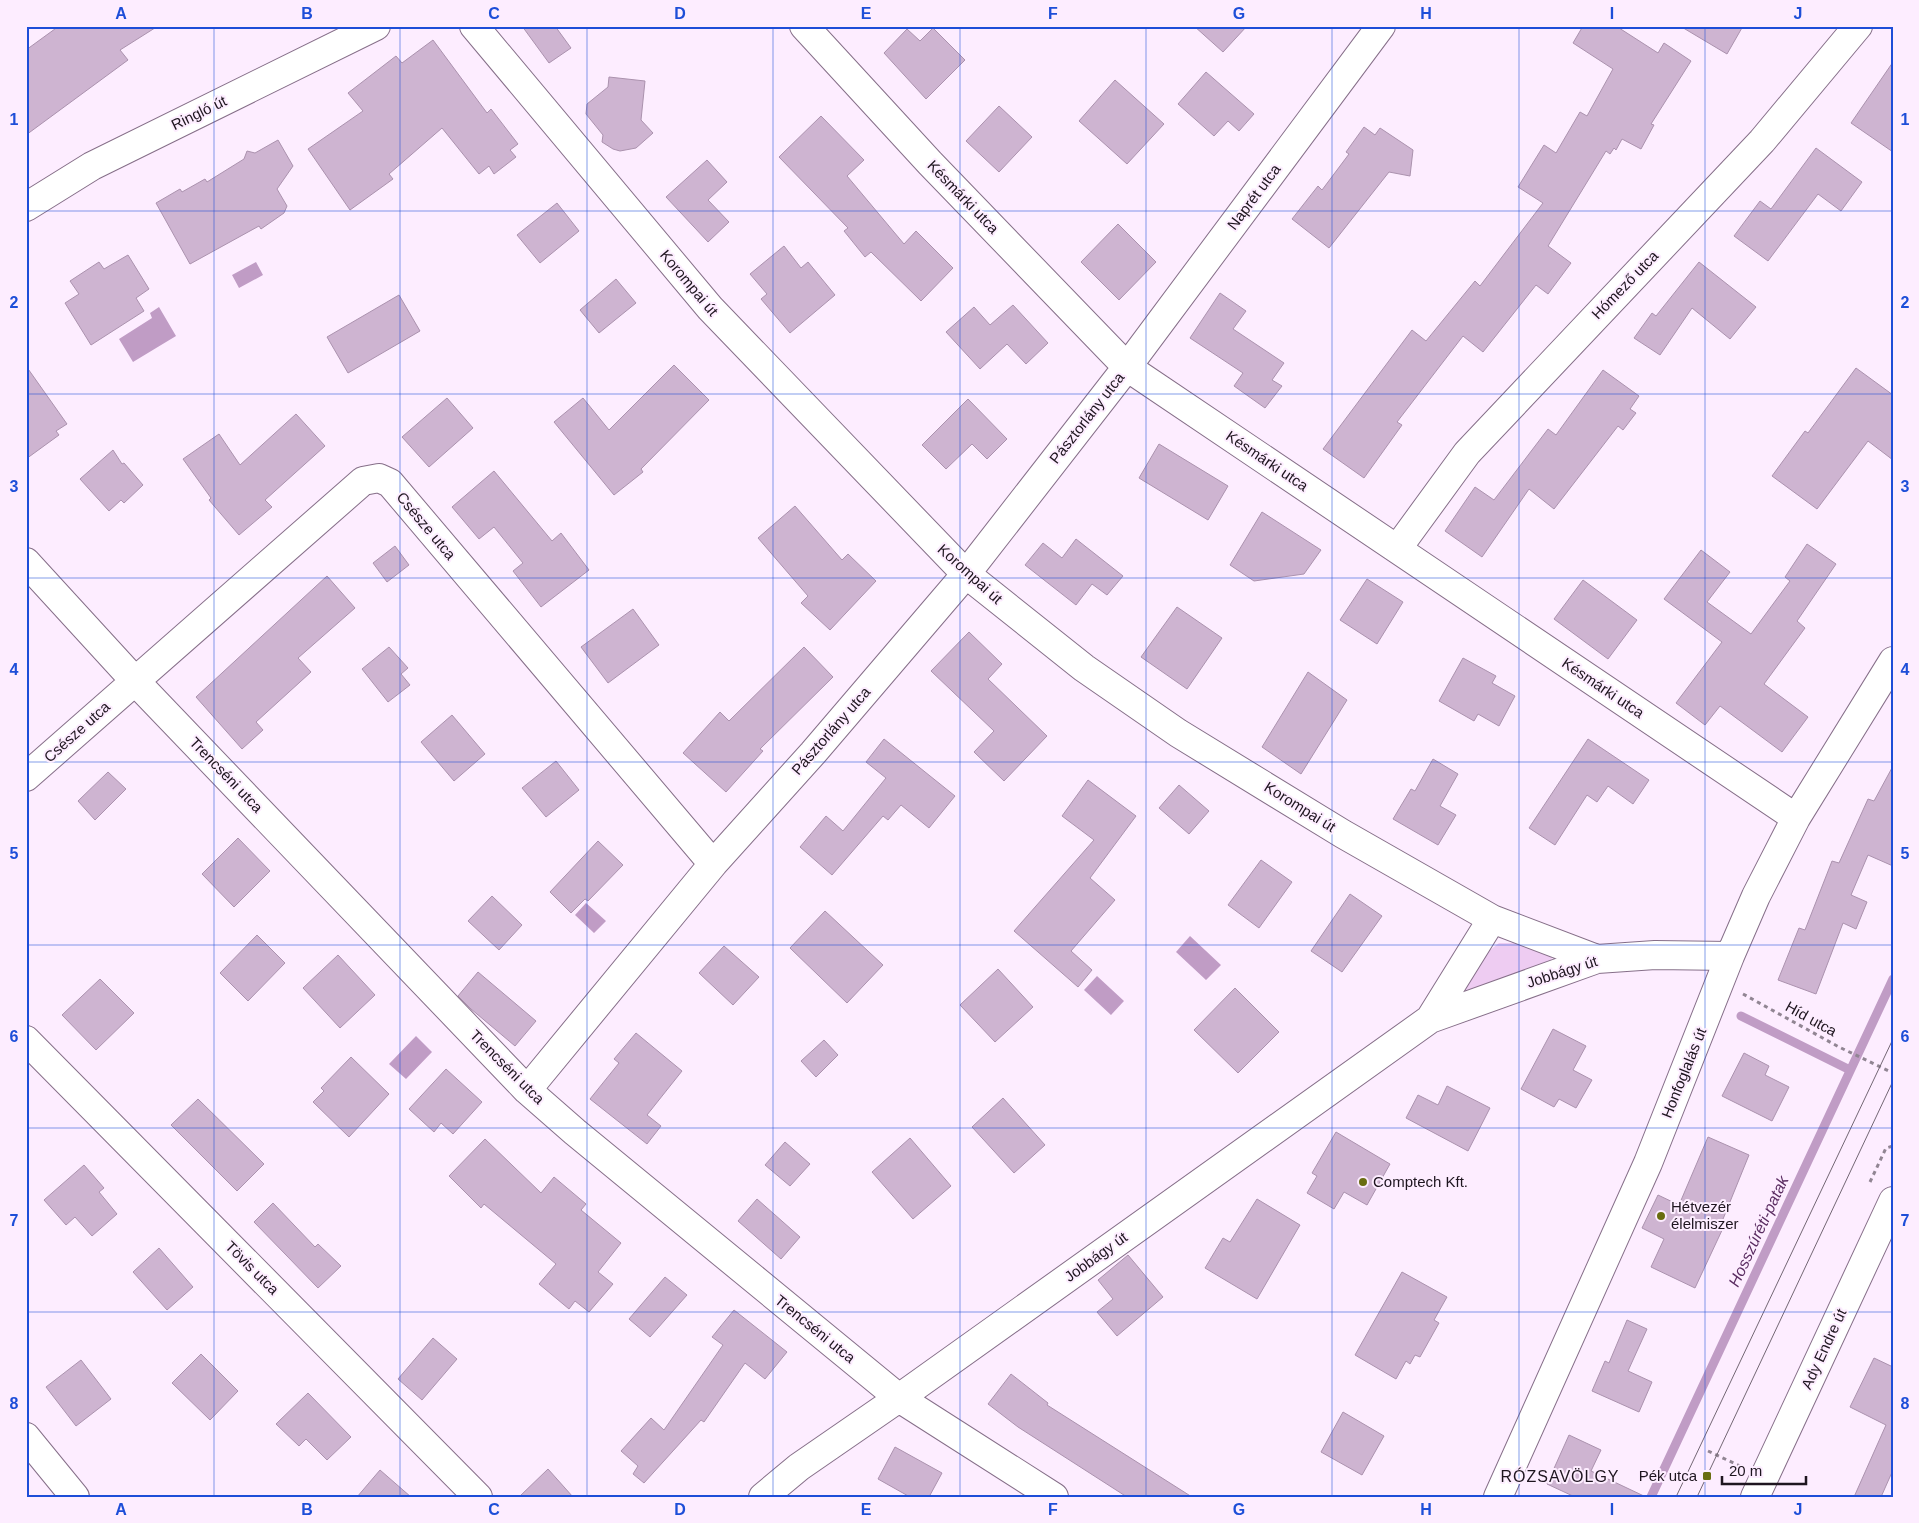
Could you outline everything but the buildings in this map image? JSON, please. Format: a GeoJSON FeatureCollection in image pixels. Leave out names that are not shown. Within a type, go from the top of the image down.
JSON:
{"type":"FeatureCollection","features":[{"type":"Feature","properties":{"kind":"street","name":"Ringló út"},"geometry":{"type":"LineString","coordinates":[[26,207],[92,166],[376,26]]}},
{"type":"Feature","properties":{"kind":"street","name":"Korompai út"},"geometry":{"type":"LineString","coordinates":[[474,26],[710,308],[966,574],[1084,668],[1178,733],[1343,834],[1492,919],[1596,959]]}},
{"type":"Feature","properties":{"kind":"street","name":"Késmárki utca"},"geometry":{"type":"LineString","coordinates":[[804,26],[930,163],[1127,367],[1796,818]]}},
{"type":"Feature","properties":{"kind":"street","name":"Naprét utca"},"geometry":{"type":"LineString","coordinates":[[1127,367],[1381,26]]}},
{"type":"Feature","properties":{"kind":"street","name":"Hómező utca"},"geometry":{"type":"LineString","coordinates":[[1397,549],[1467,453],[1762,141],[1858,26]]}},
{"type":"Feature","properties":{"kind":"street","name":"Pásztorlány utca"},"geometry":{"type":"LineString","coordinates":[[527,1090],[712,864],[813,753],[966,574],[1127,367]]}},
{"type":"Feature","properties":{"kind":"street","name":"Csésze utca"},"geometry":{"type":"LineString","coordinates":[[26,777],[363,481],[379,478],[390,482],[712,864]]}},
{"type":"Feature","properties":{"kind":"street","name":"Trencséni utca"},"geometry":{"type":"LineString","coordinates":[[26,562],[135,681],[527,1090],[575,1132],[899,1398],[1054,1497]]}},
{"type":"Feature","properties":{"kind":"street","name":"Honfoglalás út"},"geometry":{"type":"LineString","coordinates":[[1498,1497],[1648,1163],[1730,956],[1756,896],[1796,818],[1893,661]]}},
{"type":"Feature","properties":{"kind":"street","name":"Jobbágy út"},"geometry":{"type":"LineString","coordinates":[[1430,1019],[1492,919]]}},
{"type":"Feature","properties":{"kind":"street","name":"Jobbágy út"},"geometry":{"type":"LineString","coordinates":[[763,1497],[799,1467],[899,1398],[1430,1019],[1596,959],[1654,955],[1730,956]]}},
{"type":"Feature","properties":{"kind":"street","name":"Tövis utca"},"geometry":{"type":"LineString","coordinates":[[26,1040],[478,1497]]}},
{"type":"Feature","properties":{"kind":"street","name":"Ady Endre út"},"geometry":{"type":"LineString","coordinates":[[1755,1497],[1893,1201]]}},
{"type":"Feature","properties":{"kind":"street"},"geometry":{"type":"LineString","coordinates":[[26,1437],[75,1497]]}},
{"type":"Feature","properties":{"kind":"path","name":"Híd utca"},"geometry":{"type":"LineString","coordinates":[[1720,982],[1873,1065],[1893,1073]]}},
{"type":"Feature","properties":{"kind":"shaded area"},"geometry":{"type":"Polygon","coordinates":[[[256,262],[263,275],[239,288],[232,275],[256,262]]]}},
{"type":"Feature","properties":{"kind":"shaded area"},"geometry":{"type":"Polygon","coordinates":[[[159,307],[176,336],[133,362],[119,339],[152,318],[150,313],[159,307]]]}},
{"type":"Feature","properties":{"kind":"shaded area"},"geometry":{"type":"Polygon","coordinates":[[[586,903],[606,921],[594,933],[575,915],[586,903]]]}},
{"type":"Feature","properties":{"kind":"shaded area"},"geometry":{"type":"Polygon","coordinates":[[[1190,936],[1221,965],[1206,980],[1176,952],[1190,936]]]}},
{"type":"Feature","properties":{"kind":"shaded area"},"geometry":{"type":"Polygon","coordinates":[[[1499,943],[1514,943],[1552,955],[1551,966],[1470,995],[1463,986],[1489,951],[1499,943]]]}},
{"type":"Feature","properties":{"kind":"shaded area"},"geometry":{"type":"Polygon","coordinates":[[[1097,976],[1124,1001],[1111,1015],[1084,990],[1097,976]]]}},
{"type":"Feature","properties":{"kind":"shaded area"},"geometry":{"type":"Polygon","coordinates":[[[416,1036],[432,1052],[406,1079],[389,1064],[416,1036]]]}},
{"type":"Feature","properties":{"kind":"waterway","name":"Hosszúréti-patak"},"geometry":{"type":"LineString","coordinates":[[1651,1497],[1893,979]]}},
{"type":"Feature","properties":{"kind":"waterway"},"geometry":{"type":"LineString","coordinates":[[1741,1016],[1850,1070]]}},
{"type":"Feature","properties":{"kind":"tram line"},"geometry":{"type":"LineString","coordinates":[[1676,1497],[1893,1039]]}},
{"type":"Feature","properties":{"kind":"tram line"},"geometry":{"type":"LineString","coordinates":[[1697,1497],[1893,1081]]}},
{"type":"Feature","properties":{"kind":"place","name":"Comptech Kft."},"geometry":{"type":"Point","coordinates":[1363,1182]}},
{"type":"Feature","properties":{"kind":"place","name":"Hétvezér élelmiszer"},"geometry":{"type":"Point","coordinates":[1661,1216]}},
{"type":"Feature","properties":{"kind":"place","name":"Pék utca"},"geometry":{"type":"Point","coordinates":[1707,1476]}},
{"type":"Feature","properties":{"kind":"district","name":"RÓZSAVÖLGY"},"geometry":{"type":"Point","coordinates":[1560,1476]}}]}
